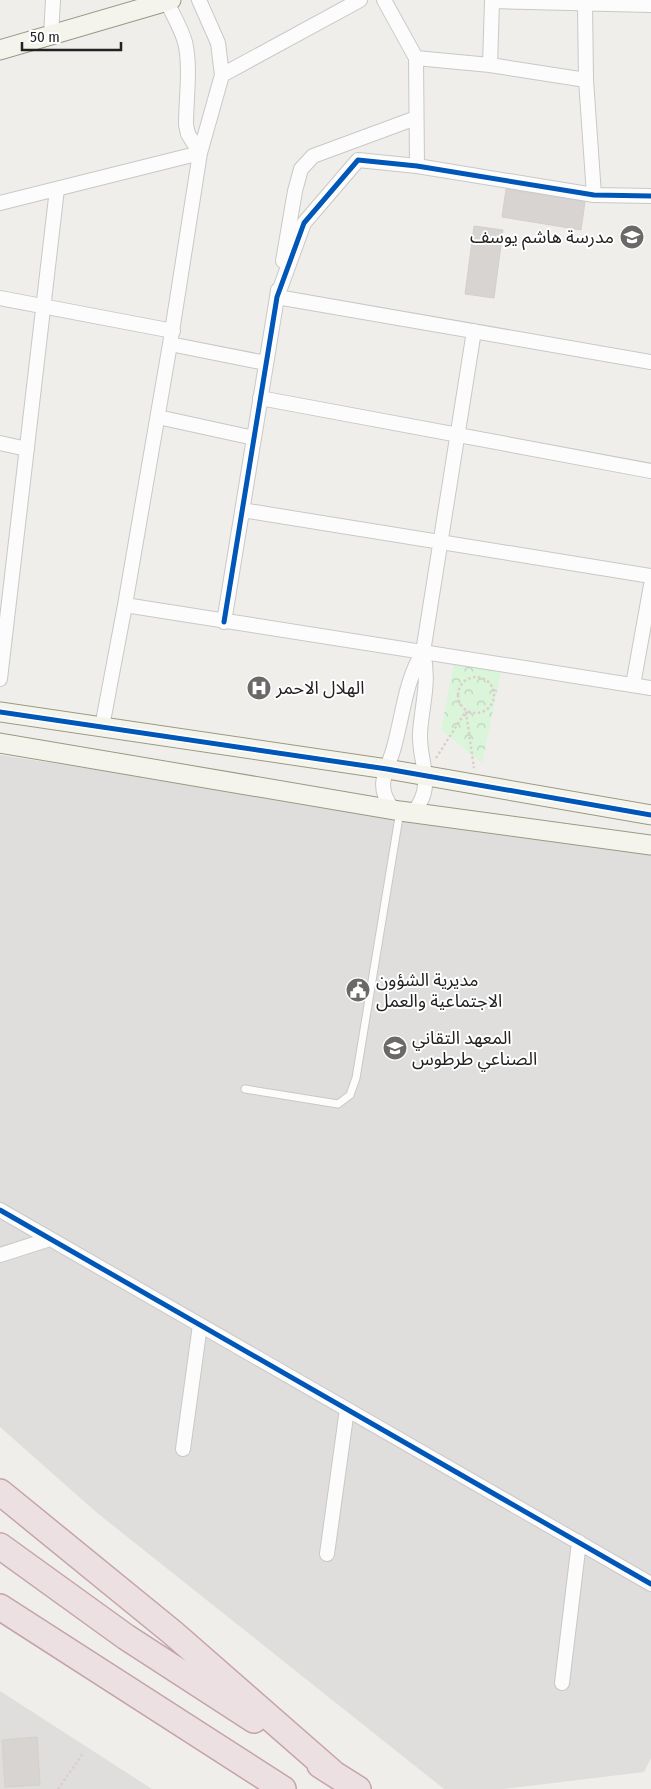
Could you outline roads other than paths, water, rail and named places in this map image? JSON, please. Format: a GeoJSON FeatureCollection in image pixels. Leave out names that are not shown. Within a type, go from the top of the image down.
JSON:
{"type":"FeatureCollection","features":[{"type":"Feature","properties":{"kind":"highway"},"geometry":{"type":"LineString","coordinates":[[0,1492],[173,1633],[333,1773]]}},
{"type":"Feature","properties":{"kind":"highway"},"geometry":{"type":"LineString","coordinates":[[0,1546],[126,1637],[358,1789]]}},
{"type":"Feature","properties":{"kind":"highway"},"geometry":{"type":"LineString","coordinates":[[0,1607],[283,1789]]}},
{"type":"Feature","properties":{"kind":"street"},"geometry":{"type":"LineString","coordinates":[[51,36],[53,0]]}},
{"type":"Feature","properties":{"kind":"street"},"geometry":{"type":"LineString","coordinates":[[102,727],[158,417],[200,153],[222,75],[218,43],[199,0]]}},
{"type":"Feature","properties":{"kind":"street"},"geometry":{"type":"LineString","coordinates":[[222,75],[360,0]]}},
{"type":"Feature","properties":{"kind":"street"},"geometry":{"type":"LineString","coordinates":[[384,0],[416,58],[417,166]]}},
{"type":"Feature","properties":{"kind":"street"},"geometry":{"type":"LineString","coordinates":[[0,50],[169,1],[182,33],[187,58],[186,125],[192,142],[200,153]]}},
{"type":"Feature","properties":{"kind":"street"},"geometry":{"type":"LineString","coordinates":[[490,65],[492,1],[651,5]]}},
{"type":"Feature","properties":{"kind":"street"},"geometry":{"type":"LineString","coordinates":[[585,4],[586,80],[594,195]]}},
{"type":"Feature","properties":{"kind":"street"},"geometry":{"type":"LineString","coordinates":[[416,58],[490,65],[586,80]]}},
{"type":"Feature","properties":{"kind":"street"},"geometry":{"type":"LineString","coordinates":[[224,622],[295,191],[301,169],[313,156],[416,118]]}},
{"type":"Feature","properties":{"kind":"street"},"geometry":{"type":"LineString","coordinates":[[0,201],[57,189],[200,153]]}},
{"type":"Feature","properties":{"kind":"street"},"geometry":{"type":"LineString","coordinates":[[277,297],[304,223],[358,160],[417,166],[594,195],[651,196]]}},
{"type":"Feature","properties":{"kind":"street"},"geometry":{"type":"LineString","coordinates":[[0,679],[5,589],[27,449],[57,189]]}},
{"type":"Feature","properties":{"kind":"street"},"geometry":{"type":"LineString","coordinates":[[277,297],[651,362]]}},
{"type":"Feature","properties":{"kind":"street"},"geometry":{"type":"LineString","coordinates":[[0,298],[171,338],[266,364]]}},
{"type":"Feature","properties":{"kind":"street"},"geometry":{"type":"LineString","coordinates":[[402,810],[385,798],[383,784],[398,732],[409,680],[423,652],[474,332]]}},
{"type":"Feature","properties":{"kind":"street"},"geometry":{"type":"LineString","coordinates":[[260,398],[651,471]]}},
{"type":"Feature","properties":{"kind":"street"},"geometry":{"type":"LineString","coordinates":[[158,417],[254,438]]}},
{"type":"Feature","properties":{"kind":"street"},"geometry":{"type":"LineString","coordinates":[[0,443],[27,449]]}},
{"type":"Feature","properties":{"kind":"street"},"geometry":{"type":"LineString","coordinates":[[242,510],[651,576]]}},
{"type":"Feature","properties":{"kind":"street"},"geometry":{"type":"LineString","coordinates":[[633,685],[651,585]]}},
{"type":"Feature","properties":{"kind":"street"},"geometry":{"type":"LineString","coordinates":[[125,605],[651,688]]}},
{"type":"Feature","properties":{"kind":"street"},"geometry":{"type":"LineString","coordinates":[[402,810],[422,798],[425,776],[420,751],[420,734],[427,684],[423,652]]}},
{"type":"Feature","properties":{"kind":"street"},"geometry":{"type":"LineString","coordinates":[[0,712],[387,769],[651,815]]}},
{"type":"Feature","properties":{"kind":"street"},"geometry":{"type":"LineString","coordinates":[[0,743],[402,810],[651,845]]}},
{"type":"Feature","properties":{"kind":"street"},"geometry":{"type":"LineString","coordinates":[[0,1210],[651,1584]]}},
{"type":"Feature","properties":{"kind":"street"},"geometry":{"type":"LineString","coordinates":[[0,1255],[50,1239]]}},
{"type":"Feature","properties":{"kind":"street"},"geometry":{"type":"LineString","coordinates":[[183,1449],[200,1325]]}},
{"type":"Feature","properties":{"kind":"street"},"geometry":{"type":"LineString","coordinates":[[327,1554],[347,1409]]}},
{"type":"Feature","properties":{"kind":"street"},"geometry":{"type":"LineString","coordinates":[[562,1683],[579,1542]]}},
{"type":"Feature","properties":{"kind":"lane"},"geometry":{"type":"LineString","coordinates":[[245,1089],[338,1104],[350,1095],[356,1078],[402,810]]}},
{"type":"Feature","properties":{"kind":"place","name":"مدرسة هاشم يوسف"},"geometry":{"type":"Point","coordinates":[632,237]}},
{"type":"Feature","properties":{"kind":"place","name":"الهلال الاحمر"},"geometry":{"type":"Point","coordinates":[259,688]}},
{"type":"Feature","properties":{"kind":"place","name":"مديرية الشؤون الاجتماعية والعمل"},"geometry":{"type":"Point","coordinates":[358,990]}},
{"type":"Feature","properties":{"kind":"place","name":"المعهد التقاني الصناعي طرطوس"},"geometry":{"type":"Point","coordinates":[395,1048]}}]}
